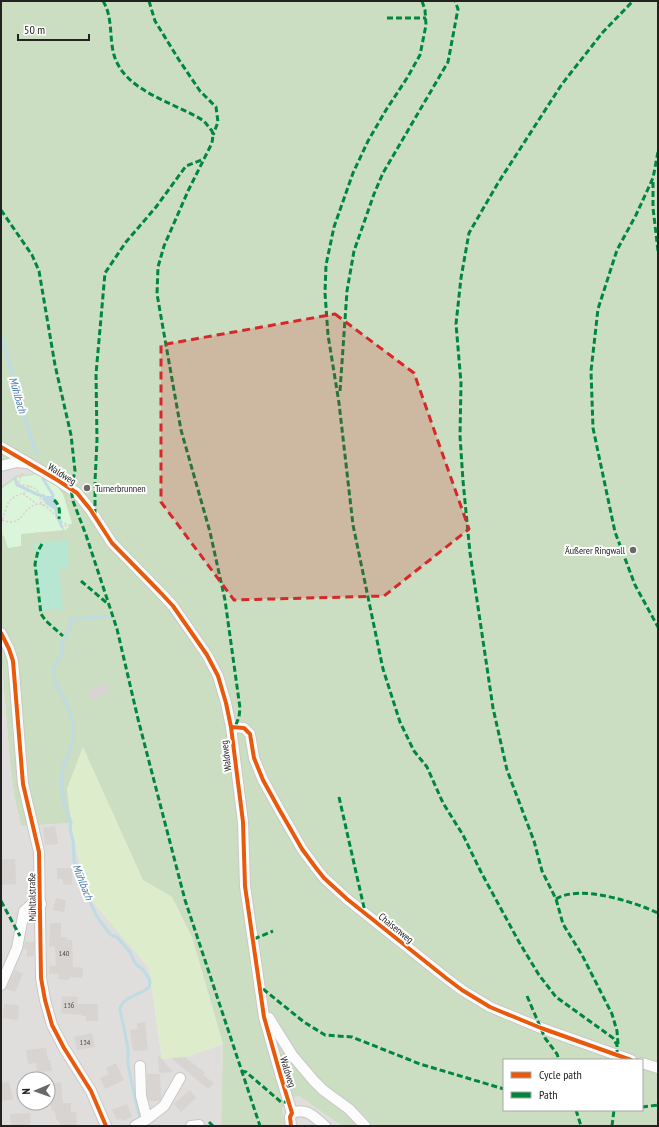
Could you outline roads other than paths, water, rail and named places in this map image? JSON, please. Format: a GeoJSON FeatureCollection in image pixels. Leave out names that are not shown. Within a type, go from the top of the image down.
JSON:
{"type":"FeatureCollection","features":[{"type":"Feature","properties":{"kind":"street","name":"Waldweg"},"geometry":{"type":"LineString","coordinates":[[1,447],[77,493],[90,509],[112,543],[173,606],[203,648],[213,665],[221,684],[231,727],[243,822],[245,886],[264,1017],[280,1077],[292,1112],[290,1117],[291,1126]]}},
{"type":"Feature","properties":{"kind":"street","name":"Waldweg"},"geometry":{"type":"LineString","coordinates":[[1,466],[17,462],[29,464]]}},
{"type":"Feature","properties":{"kind":"street","name":"Mühltalstraße"},"geometry":{"type":"LineString","coordinates":[[1,633],[13,661],[23,784],[39,852],[41,978],[45,1000],[52,1025],[64,1048],[91,1091],[106,1126]]}},
{"type":"Feature","properties":{"kind":"street","name":"Chaisenweg"},"geometry":{"type":"LineString","coordinates":[[231,727],[244,728],[250,734],[254,758],[258,769],[286,823],[302,849],[324,878],[347,899],[446,978],[490,1007],[541,1028],[628,1059]]}},
{"type":"Feature","properties":{"kind":"street"},"geometry":{"type":"LineString","coordinates":[[1,985],[17,948],[24,911],[30,906],[41,904]]}},
{"type":"Feature","properties":{"kind":"street"},"geometry":{"type":"LineString","coordinates":[[264,1017],[269,1018],[292,1055],[314,1081],[323,1090],[349,1109],[365,1126]]}},
{"type":"Feature","properties":{"kind":"street"},"geometry":{"type":"LineString","coordinates":[[643,1063],[658,1068]]}},
{"type":"Feature","properties":{"kind":"street"},"geometry":{"type":"LineString","coordinates":[[140,1066],[141,1096],[147,1119]]}},
{"type":"Feature","properties":{"kind":"street"},"geometry":{"type":"LineString","coordinates":[[135,1126],[164,1106],[180,1078]]}},
{"type":"Feature","properties":{"kind":"street"},"geometry":{"type":"LineString","coordinates":[[292,1112],[302,1110],[307,1112],[325,1126]]}},
{"type":"Feature","properties":{"kind":"water"},"geometry":{"type":"Polygon","coordinates":[[[44,496],[51,496],[54,499],[57,505],[57,511],[47,505],[42,499],[44,496]]]}},
{"type":"Feature","properties":{"kind":"waterway","name":"Mühlbach"},"geometry":{"type":"LineString","coordinates":[[1,336],[36,454]]}},
{"type":"Feature","properties":{"kind":"waterway"},"geometry":{"type":"LineString","coordinates":[[15,478],[17,485],[44,496]]}},
{"type":"Feature","properties":{"kind":"waterway","name":"Mühlbach"},"geometry":{"type":"LineString","coordinates":[[43,479],[53,495],[52,500]]}},
{"type":"Feature","properties":{"kind":"waterway","name":"Mühlbach"},"geometry":{"type":"LineString","coordinates":[[56,509],[57,516],[62,527]]}},
{"type":"Feature","properties":{"kind":"waterway"},"geometry":{"type":"LineString","coordinates":[[72,621],[74,619],[113,616]]}},
{"type":"Feature","properties":{"kind":"waterway","name":"Mühlbach"},"geometry":{"type":"LineString","coordinates":[[72,619],[70,628],[62,643],[62,654],[54,667],[55,681],[69,709],[73,725],[72,745],[64,764],[61,780],[64,804],[71,822],[70,830],[73,840],[74,861],[96,915],[111,935],[117,937],[130,952],[135,963],[149,978],[149,987],[146,990],[128,998],[120,1009],[128,1048],[128,1065],[140,1118]]}},
{"type":"Feature","properties":{"kind":"place","name":"Turnerbrunnen"},"geometry":{"type":"Point","coordinates":[87,488]}},
{"type":"Feature","properties":{"kind":"place","name":"Äußerer Ringwall"},"geometry":{"type":"Point","coordinates":[633,550]}}]}
